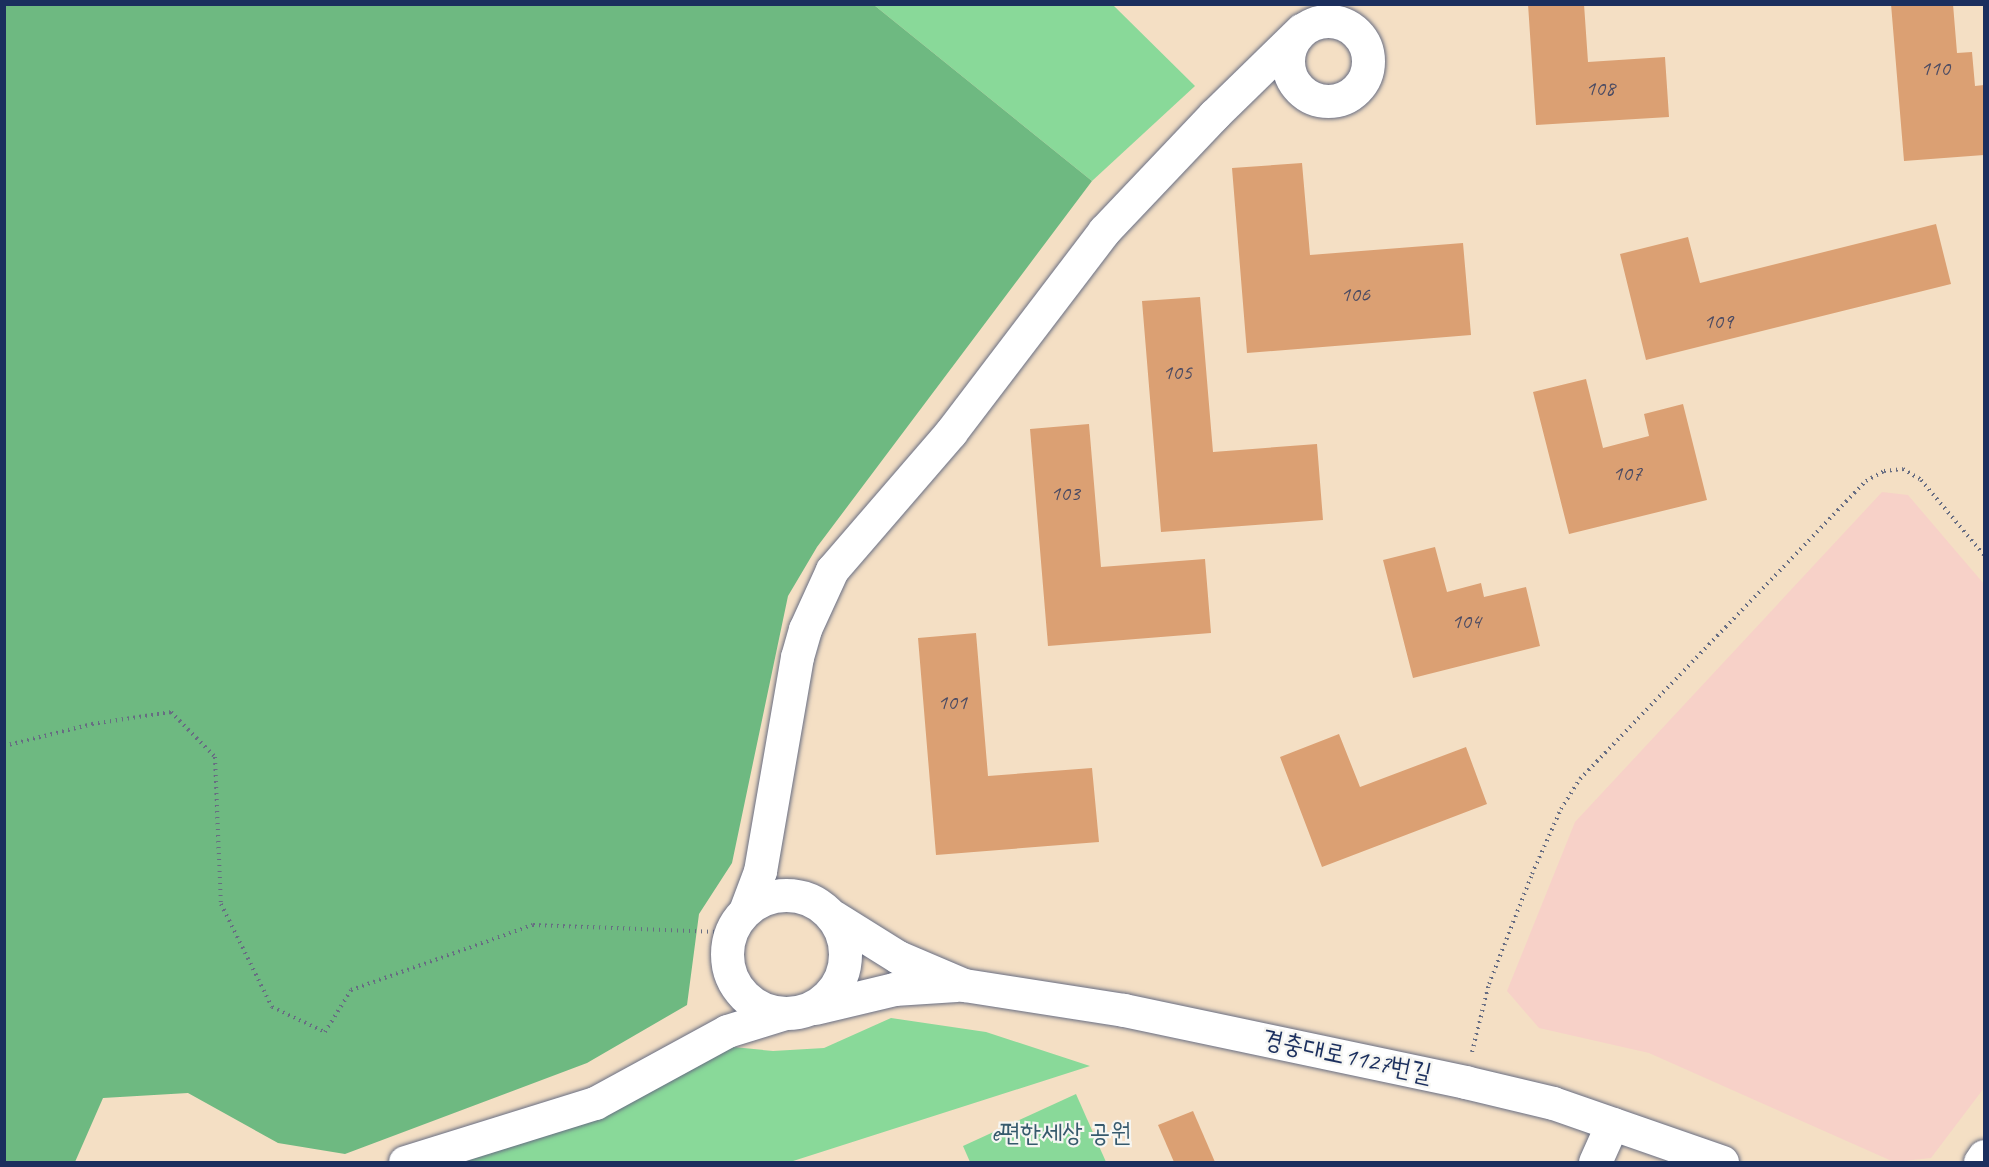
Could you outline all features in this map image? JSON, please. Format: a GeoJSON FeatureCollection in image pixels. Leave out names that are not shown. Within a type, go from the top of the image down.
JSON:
{"type":"FeatureCollection","features":[{"type":"Feature","properties":{"kind":"street"},"geometry":{"type":"LineString","coordinates":[[745,911],[760,871],[773,807],[797,657],[805,628],[832,570],[944,440],[1104,231],[1214,115],[1301,30],[1324,20],[1348,26],[1365,46],[1368,60],[1362,80],[1349,95],[1322,100],[1309,96],[1260,92],[1243,96],[1214,115]]}},
{"type":"Feature","properties":{"kind":"street"},"geometry":{"type":"LineString","coordinates":[[1301,30],[1293,40],[1287,64],[1298,88],[1309,96]]}},
{"type":"Feature","properties":{"kind":"street"},"geometry":{"type":"LineString","coordinates":[[728,966],[736,985],[748,1000],[794,1012],[821,1003],[835,989],[843,972],[844,944],[826,910],[794,882],[776,854],[773,807]]}},
{"type":"Feature","properties":{"kind":"street"},"geometry":{"type":"LineString","coordinates":[[684,1053],[720,1009],[728,966],[727,946],[733,927],[745,911],[761,899],[781,894],[801,896],[898,957],[964,985]]}},
{"type":"Feature","properties":{"kind":"street"},"geometry":{"type":"LineString","coordinates":[[405,1162],[595,1103],[652,1075],[684,1053],[728,1031],[867,994],[964,985]]}},
{"type":"Feature","properties":{"kind":"street","name":"경충대로1127번길"},"geometry":{"type":"LineString","coordinates":[[964,985],[1136,1012],[1465,1082],[1552,1103],[1708,1160]]}},
{"type":"Feature","properties":{"kind":"street"},"geometry":{"type":"LineString","coordinates":[[1595,1162],[1612,1124]]}},
{"type":"Feature","properties":{"kind":"street"},"geometry":{"type":"LineString","coordinates":[[1980,1162],[1984,1156]]}},
{"type":"Feature","properties":{"kind":"path"},"geometry":{"type":"LineString","coordinates":[[1465,1082],[1489,984],[1561,809],[1580,779],[1866,481],[1884,471],[1903,469],[1921,480],[1984,555]]}},
{"type":"Feature","properties":{"kind":"path"},"geometry":{"type":"LineString","coordinates":[[4,746],[92,724],[171,712],[215,757],[221,904],[272,1007],[325,1032],[351,990],[533,925],[717,932]]}},
{"type":"Feature","properties":{"kind":"shaded area"},"geometry":{"type":"Polygon","coordinates":[[[1882,492],[1908,495],[1984,584],[1984,1088],[1931,1158],[1894,1162],[1649,1053],[1539,1028],[1507,991],[1575,822],[1882,492]]]}},
{"type":"Feature","properties":{"kind":"green space"},"geometry":{"type":"Polygon","coordinates":[[[5,4],[874,5],[1092,181],[817,547],[788,596],[732,863],[699,914],[687,1005],[587,1063],[345,1154],[278,1143],[188,1093],[103,1098],[75,1162],[5,1162],[5,4]]]}},
{"type":"Feature","properties":{"kind":"green space"},"geometry":{"type":"Polygon","coordinates":[[[874,5],[1113,5],[1195,86],[1092,181],[874,5]]]}},
{"type":"Feature","properties":{"kind":"green space"},"geometry":{"type":"Polygon","coordinates":[[[891,1018],[986,1032],[1090,1066],[790,1162],[456,1162],[723,1046],[773,1051],[824,1048],[891,1018]]]}},
{"type":"Feature","properties":{"kind":"green space","name":"e편한세상 공원"},"geometry":{"type":"Polygon","coordinates":[[[1076,1094],[1106,1162],[970,1162],[963,1146],[1076,1094]]]}},
{"type":"Feature","properties":{"kind":"building"},"geometry":{"type":"Polygon","coordinates":[[[1528,4],[1584,4],[1588,62],[1665,57],[1669,117],[1536,125],[1528,4]]]}},
{"type":"Feature","properties":{"kind":"building"},"geometry":{"type":"Polygon","coordinates":[[[1891,4],[1953,4],[1957,53],[1972,52],[1975,86],[1984,85],[1984,155],[1904,161],[1891,4]]]}},
{"type":"Feature","properties":{"kind":"building"},"geometry":{"type":"Polygon","coordinates":[[[1302,163],[1310,255],[1463,243],[1471,335],[1247,353],[1232,168],[1302,163]]]}},
{"type":"Feature","properties":{"kind":"building"},"geometry":{"type":"Polygon","coordinates":[[[1936,224],[1951,284],[1646,360],[1620,254],[1688,237],[1700,283],[1936,224]]]}},
{"type":"Feature","properties":{"kind":"building"},"geometry":{"type":"Polygon","coordinates":[[[1200,297],[1213,452],[1317,444],[1323,520],[1161,532],[1142,301],[1200,297]]]}},
{"type":"Feature","properties":{"kind":"building"},"geometry":{"type":"Polygon","coordinates":[[[1586,379],[1603,448],[1649,436],[1644,414],[1683,404],[1707,500],[1569,534],[1533,392],[1586,379]]]}},
{"type":"Feature","properties":{"kind":"building"},"geometry":{"type":"Polygon","coordinates":[[[1089,424],[1101,567],[1205,559],[1211,633],[1048,646],[1030,429],[1089,424]]]}},
{"type":"Feature","properties":{"kind":"building"},"geometry":{"type":"Polygon","coordinates":[[[1435,547],[1447,592],[1481,583],[1484,597],[1526,587],[1540,646],[1413,678],[1383,560],[1435,547]]]}},
{"type":"Feature","properties":{"kind":"building"},"geometry":{"type":"Polygon","coordinates":[[[976,633],[988,776],[1092,768],[1099,842],[936,855],[918,638],[976,633]]]}},
{"type":"Feature","properties":{"kind":"building"},"geometry":{"type":"Polygon","coordinates":[[[1339,734],[1360,787],[1466,747],[1487,804],[1322,867],[1280,757],[1339,734]]]}},
{"type":"Feature","properties":{"kind":"building"},"geometry":{"type":"Polygon","coordinates":[[[1193,1111],[1215,1162],[1174,1162],[1158,1125],[1193,1111]]]}}]}
